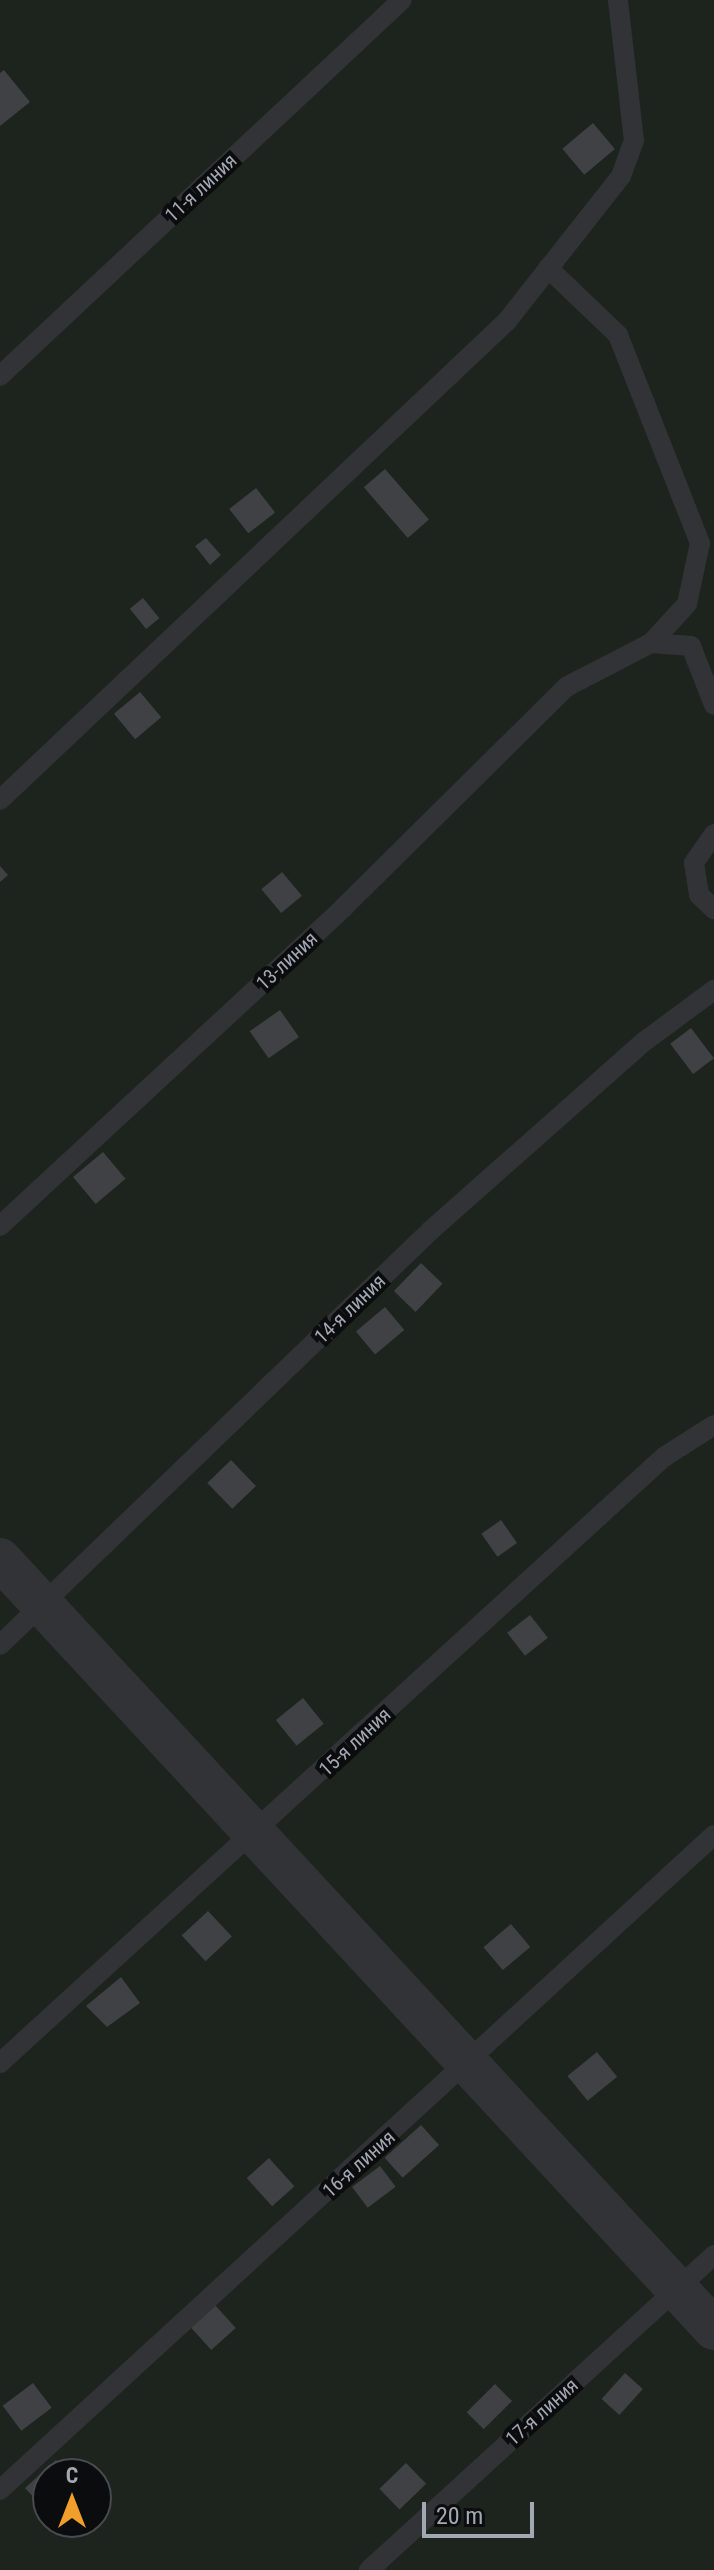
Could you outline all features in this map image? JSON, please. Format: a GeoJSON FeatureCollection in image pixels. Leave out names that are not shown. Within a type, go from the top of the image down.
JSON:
{"type":"FeatureCollection","features":[{"type":"Feature","properties":{"kind":"street"},"geometry":{"type":"LineString","coordinates":[[0,1559],[252,1837],[714,2329]]}},
{"type":"Feature","properties":{"kind":"lane","name":"11-я линия"},"geometry":{"type":"LineString","coordinates":[[0,376],[402,0]]}},
{"type":"Feature","properties":{"kind":"lane"},"geometry":{"type":"LineString","coordinates":[[0,800],[507,321],[621,176],[634,141],[618,0]]}},
{"type":"Feature","properties":{"kind":"lane"},"geometry":{"type":"LineString","coordinates":[[548,268],[618,335],[700,543],[687,604],[651,643]]}},
{"type":"Feature","properties":{"kind":"lane"},"geometry":{"type":"LineString","coordinates":[[651,643],[691,646],[714,705]]}},
{"type":"Feature","properties":{"kind":"lane","name":"13-линия"},"geometry":{"type":"LineString","coordinates":[[0,1226],[343,908],[566,687],[651,643]]}},
{"type":"Feature","properties":{"kind":"lane"},"geometry":{"type":"LineString","coordinates":[[714,834],[694,863],[699,895],[714,909]]}},
{"type":"Feature","properties":{"kind":"lane","name":"14-я линия"},"geometry":{"type":"LineString","coordinates":[[0,1645],[430,1231],[645,1041],[714,990]]}},
{"type":"Feature","properties":{"kind":"lane","name":"15-я линия"},"geometry":{"type":"LineString","coordinates":[[0,2063],[252,1837],[664,1457],[714,1425]]}},
{"type":"Feature","properties":{"kind":"lane","name":"16-я линия"},"geometry":{"type":"LineString","coordinates":[[0,2490],[467,2066],[714,1835]]}},
{"type":"Feature","properties":{"kind":"lane","name":"17-я линия"},"geometry":{"type":"LineString","coordinates":[[369,2570],[714,2255]]}},
{"type":"Feature","properties":{"kind":"shaded area"},"geometry":{"type":"Polygon","coordinates":[[[0,0],[714,0],[714,2570],[0,2570],[0,0]]]}},
{"type":"Feature","properties":{"kind":"building"},"geometry":{"type":"Polygon","coordinates":[[[4,70],[30,102],[0,126],[0,73],[4,70]]]}},
{"type":"Feature","properties":{"kind":"building"},"geometry":{"type":"Polygon","coordinates":[[[593,123],[615,149],[584,175],[562,149],[593,123]]]}},
{"type":"Feature","properties":{"kind":"building"},"geometry":{"type":"Polygon","coordinates":[[[385,469],[429,520],[408,538],[364,487],[385,469]]]}},
{"type":"Feature","properties":{"kind":"building"},"geometry":{"type":"Polygon","coordinates":[[[256,488],[275,512],[248,533],[229,509],[256,488]]]}},
{"type":"Feature","properties":{"kind":"building"},"geometry":{"type":"Polygon","coordinates":[[[206,538],[221,555],[210,565],[195,546],[206,538]]]}},
{"type":"Feature","properties":{"kind":"building"},"geometry":{"type":"Polygon","coordinates":[[[143,598],[159,618],[146,629],[130,609],[143,598]]]}},
{"type":"Feature","properties":{"kind":"building"},"geometry":{"type":"Polygon","coordinates":[[[140,692],[161,717],[135,739],[114,714],[140,692]]]}},
{"type":"Feature","properties":{"kind":"building"},"geometry":{"type":"Polygon","coordinates":[[[0,866],[8,875],[0,882],[0,866]]]}},
{"type":"Feature","properties":{"kind":"building"},"geometry":{"type":"Polygon","coordinates":[[[282,872],[302,896],[281,913],[261,889],[282,872]]]}},
{"type":"Feature","properties":{"kind":"building"},"geometry":{"type":"Polygon","coordinates":[[[280,1010],[299,1037],[269,1058],[250,1031],[280,1010]]]}},
{"type":"Feature","properties":{"kind":"building"},"geometry":{"type":"Polygon","coordinates":[[[691,1028],[714,1058],[693,1074],[670,1044],[691,1028]]]}},
{"type":"Feature","properties":{"kind":"building"},"geometry":{"type":"Polygon","coordinates":[[[103,1152],[125,1179],[96,1204],[73,1177],[103,1152]]]}},
{"type":"Feature","properties":{"kind":"building"},"geometry":{"type":"Polygon","coordinates":[[[421,1263],[443,1284],[415,1312],[394,1291],[421,1263]]]}},
{"type":"Feature","properties":{"kind":"building"},"geometry":{"type":"Polygon","coordinates":[[[385,1307],[404,1330],[375,1354],[356,1331],[385,1307]]]}},
{"type":"Feature","properties":{"kind":"building"},"geometry":{"type":"Polygon","coordinates":[[[231,1460],[256,1486],[232,1509],[207,1483],[231,1460]]]}},
{"type":"Feature","properties":{"kind":"building"},"geometry":{"type":"Polygon","coordinates":[[[501,1520],[517,1543],[497,1557],[481,1534],[501,1520]]]}},
{"type":"Feature","properties":{"kind":"building"},"geometry":{"type":"Polygon","coordinates":[[[530,1615],[548,1638],[525,1656],[507,1633],[530,1615]]]}},
{"type":"Feature","properties":{"kind":"building"},"geometry":{"type":"Polygon","coordinates":[[[303,1698],[324,1724],[297,1746],[276,1720],[303,1698]]]}},
{"type":"Feature","properties":{"kind":"building"},"geometry":{"type":"Polygon","coordinates":[[[208,1911],[232,1937],[206,1961],[182,1936],[208,1911]]]}},
{"type":"Feature","properties":{"kind":"building"},"geometry":{"type":"Polygon","coordinates":[[[511,1924],[530,1947],[503,1970],[483,1947],[511,1924]]]}},
{"type":"Feature","properties":{"kind":"building"},"geometry":{"type":"Polygon","coordinates":[[[121,1977],[140,2003],[107,2027],[86,2006],[121,1977]]]}},
{"type":"Feature","properties":{"kind":"building"},"geometry":{"type":"Polygon","coordinates":[[[597,2052],[617,2077],[588,2101],[567,2076],[597,2052]]]}},
{"type":"Feature","properties":{"kind":"building"},"geometry":{"type":"Polygon","coordinates":[[[421,2125],[439,2145],[403,2178],[385,2158],[421,2125]]]}},
{"type":"Feature","properties":{"kind":"building"},"geometry":{"type":"Polygon","coordinates":[[[269,2158],[294,2186],[272,2206],[247,2178],[269,2158]]]}},
{"type":"Feature","properties":{"kind":"building"},"geometry":{"type":"Polygon","coordinates":[[[380,2166],[396,2187],[368,2208],[352,2187],[380,2166]]]}},
{"type":"Feature","properties":{"kind":"building"},"geometry":{"type":"Polygon","coordinates":[[[215,2305],[236,2328],[211,2350],[190,2327],[215,2305]]]}},
{"type":"Feature","properties":{"kind":"building"},"geometry":{"type":"Polygon","coordinates":[[[625,2373],[643,2389],[619,2415],[602,2399],[625,2373]]]}},
{"type":"Feature","properties":{"kind":"building"},"geometry":{"type":"Polygon","coordinates":[[[33,2383],[52,2408],[21,2431],[3,2406],[33,2383]]]}},
{"type":"Feature","properties":{"kind":"building"},"geometry":{"type":"Polygon","coordinates":[[[495,2384],[512,2401],[484,2429],[467,2412],[495,2384]]]}},
{"type":"Feature","properties":{"kind":"building"},"geometry":{"type":"Polygon","coordinates":[[[406,2463],[426,2484],[400,2510],[379,2489],[406,2463]]]}},
{"type":"Feature","properties":{"kind":"building"},"geometry":{"type":"Polygon","coordinates":[[[32,2482],[32,2496],[25,2488],[32,2482]]]}}]}
